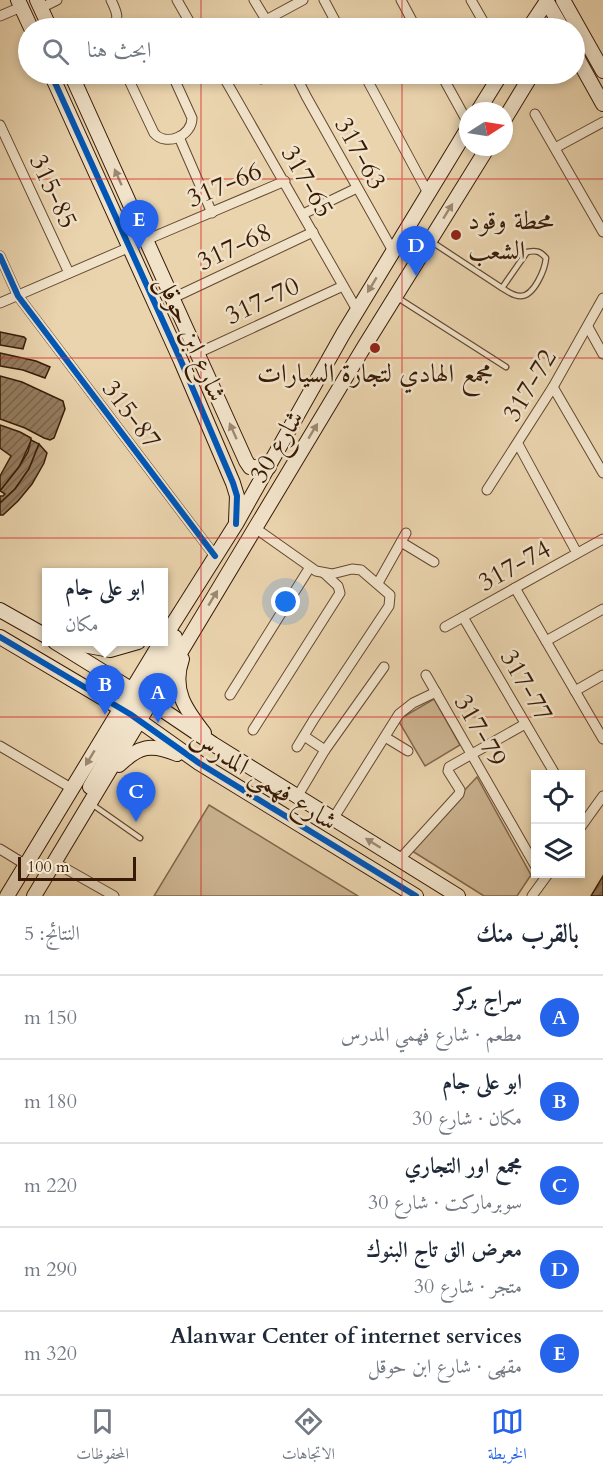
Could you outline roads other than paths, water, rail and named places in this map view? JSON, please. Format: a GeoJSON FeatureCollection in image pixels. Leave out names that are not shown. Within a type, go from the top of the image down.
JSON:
{"type":"FeatureCollection","features":[{"type":"Feature","properties":{"kind":"main road"},"geometry":{"type":"LineString","coordinates":[[546,0],[556,18]]}},
{"type":"Feature","properties":{"kind":"main road"},"geometry":{"type":"LineString","coordinates":[[535,18],[546,0]]}},
{"type":"Feature","properties":{"kind":"main road"},"geometry":{"type":"LineString","coordinates":[[563,0],[573,18]]}},
{"type":"Feature","properties":{"kind":"main road"},"geometry":{"type":"LineString","coordinates":[[19,3],[26,18]]}},
{"type":"Feature","properties":{"kind":"main road"},"geometry":{"type":"LineString","coordinates":[[39,4],[45,18]]}},
{"type":"Feature","properties":{"kind":"main road"},"geometry":{"type":"LineString","coordinates":[[585,39],[603,71]]}},
{"type":"Feature","properties":{"kind":"main road"},"geometry":{"type":"LineString","coordinates":[[585,72],[603,104]]}},
{"type":"Feature","properties":{"kind":"main road","name":"شارع ابن حوقل"},"geometry":{"type":"LineString","coordinates":[[56,84],[181,361],[233,483],[237,496],[236,524]]}},
{"type":"Feature","properties":{"kind":"main road","name":"شارع ابن حوقل"},"geometry":{"type":"LineString","coordinates":[[77,84],[246,460],[250,467],[269,467]]}},
{"type":"Feature","properties":{"kind":"main road"},"geometry":{"type":"LineString","coordinates":[[484,102],[495,84]]}},
{"type":"Feature","properties":{"kind":"main road"},"geometry":{"type":"LineString","coordinates":[[513,105],[526,84]]}},
{"type":"Feature","properties":{"kind":"main road","name":"شارع 30"},"geometry":{"type":"LineString","coordinates":[[168,632],[236,524],[343,333],[459,143]]}},
{"type":"Feature","properties":{"kind":"main road","name":"شارع 30"},"geometry":{"type":"LineString","coordinates":[[7,896],[71,789],[192,632],[363,347],[482,156]]}},
{"type":"Feature","properties":{"kind":"main road"},"geometry":{"type":"LineString","coordinates":[[343,333],[363,347]]}},
{"type":"Feature","properties":{"kind":"main road"},"geometry":{"type":"LineString","coordinates":[[142,696],[191,607],[205,573]]}},
{"type":"Feature","properties":{"kind":"main road"},"geometry":{"type":"LineString","coordinates":[[168,620],[190,596]]}},
{"type":"Feature","properties":{"kind":"main road","name":"شارع فهمي المدرس"},"geometry":{"type":"LineString","coordinates":[[0,610],[42,634]]}},
{"type":"Feature","properties":{"kind":"main road"},"geometry":{"type":"LineString","coordinates":[[192,632],[178,669],[177,687],[188,713],[213,744]]}},
{"type":"Feature","properties":{"kind":"main road","name":"شارع فهمي المدرس"},"geometry":{"type":"LineString","coordinates":[[0,637],[130,715],[199,763],[416,896]]}},
{"type":"Feature","properties":{"kind":"main road","name":"شارع فهمي المدرس"},"geometry":{"type":"LineString","coordinates":[[62,646],[213,744],[458,896]]}},
{"type":"Feature","properties":{"kind":"main road"},"geometry":{"type":"LineString","coordinates":[[88,646],[110,650],[124,646]]}},
{"type":"Feature","properties":{"kind":"main road","name":"شارع 30"},"geometry":{"type":"LineString","coordinates":[[34,896],[105,780],[130,715],[142,696],[161,646]]}},
{"type":"Feature","properties":{"kind":"main road"},"geometry":{"type":"LineString","coordinates":[[57,859],[79,807],[130,715]]}},
{"type":"Feature","properties":{"kind":"main road"},"geometry":{"type":"LineString","coordinates":[[105,780],[131,754],[148,747],[163,748],[199,763]]}},
{"type":"Feature","properties":{"kind":"street"},"geometry":{"type":"LineString","coordinates":[[39,4],[57,0]]}},
{"type":"Feature","properties":{"kind":"street"},"geometry":{"type":"LineString","coordinates":[[111,0],[118,18]]}},
{"type":"Feature","properties":{"kind":"street"},"geometry":{"type":"LineString","coordinates":[[177,0],[187,18]]}},
{"type":"Feature","properties":{"kind":"street"},"geometry":{"type":"LineString","coordinates":[[254,0],[265,18]]}},
{"type":"Feature","properties":{"kind":"street"},"geometry":{"type":"LineString","coordinates":[[278,18],[303,0]]}},
{"type":"Feature","properties":{"kind":"street"},"geometry":{"type":"LineString","coordinates":[[324,0],[334,18]]}},
{"type":"Feature","properties":{"kind":"street"},"geometry":{"type":"LineString","coordinates":[[401,0],[411,18]]}},
{"type":"Feature","properties":{"kind":"street"},"geometry":{"type":"LineString","coordinates":[[471,0],[482,18]]}},
{"type":"Feature","properties":{"kind":"street"},"geometry":{"type":"LineString","coordinates":[[0,16],[19,3]]}},
{"type":"Feature","properties":{"kind":"street"},"geometry":{"type":"LineString","coordinates":[[131,84],[154,133],[164,140],[179,137],[188,132],[190,128],[192,118],[177,84]]}},
{"type":"Feature","properties":{"kind":"street","name":"317-65"},"geometry":{"type":"LineString","coordinates":[[228,84],[357,310]]}},
{"type":"Feature","properties":{"kind":"street","name":"317-63"},"geometry":{"type":"LineString","coordinates":[[300,84],[393,251]]}},
{"type":"Feature","properties":{"kind":"street"},"geometry":{"type":"LineString","coordinates":[[369,84],[428,193]]}},
{"type":"Feature","properties":{"kind":"street"},"geometry":{"type":"LineString","coordinates":[[447,84],[459,107]]}},
{"type":"Feature","properties":{"kind":"street"},"geometry":{"type":"LineString","coordinates":[[535,114],[603,232]]}},
{"type":"Feature","properties":{"kind":"street"},"geometry":{"type":"LineString","coordinates":[[555,148],[603,122]]}},
{"type":"Feature","properties":{"kind":"street","name":"315-85"},"geometry":{"type":"LineString","coordinates":[[0,125],[69,273]]}},
{"type":"Feature","properties":{"kind":"street"},"geometry":{"type":"LineString","coordinates":[[179,137],[212,213]]}},
{"type":"Feature","properties":{"kind":"street","name":"317-66"},"geometry":{"type":"LineString","coordinates":[[146,240],[285,181]]}},
{"type":"Feature","properties":{"kind":"street"},"geometry":{"type":"LineString","coordinates":[[303,214],[357,188]]}},
{"type":"Feature","properties":{"kind":"street","name":"317-68"},"geometry":{"type":"LineString","coordinates":[[173,298],[313,232]]}},
{"type":"Feature","properties":{"kind":"street"},"geometry":{"type":"LineString","coordinates":[[0,303],[130,247]]}},
{"type":"Feature","properties":{"kind":"street","name":"315-87"},"geometry":{"type":"LineString","coordinates":[[0,256],[18,296],[215,556]]}},
{"type":"Feature","properties":{"kind":"street","name":"317-70"},"geometry":{"type":"LineString","coordinates":[[198,353],[343,286]]}},
{"type":"Feature","properties":{"kind":"street","name":"317-72"},"geometry":{"type":"LineString","coordinates":[[487,490],[553,387],[603,298]]}},
{"type":"Feature","properties":{"kind":"street"},"geometry":{"type":"LineString","coordinates":[[588,327],[603,354]]}},
{"type":"Feature","properties":{"kind":"street"},"geometry":{"type":"LineString","coordinates":[[553,387],[603,473]]}},
{"type":"Feature","properties":{"kind":"street"},"geometry":{"type":"LineString","coordinates":[[518,444],[577,553]]}},
{"type":"Feature","properties":{"kind":"street"},"geometry":{"type":"LineString","coordinates":[[253,730],[340,593],[340,588],[324,573],[310,567],[255,528]]}},
{"type":"Feature","properties":{"kind":"street"},"geometry":{"type":"LineString","coordinates":[[378,583],[404,537],[434,562]]}},
{"type":"Feature","properties":{"kind":"street","name":"317-74"},"geometry":{"type":"LineString","coordinates":[[445,627],[603,539]]}},
{"type":"Feature","properties":{"kind":"street"},"geometry":{"type":"LineString","coordinates":[[230,695],[310,567]]}},
{"type":"Feature","properties":{"kind":"street"},"geometry":{"type":"LineString","coordinates":[[297,747],[389,606],[390,595],[366,572],[357,569],[324,573]]}},
{"type":"Feature","properties":{"kind":"street"},"geometry":{"type":"LineString","coordinates":[[515,588],[603,739]]}},
{"type":"Feature","properties":{"kind":"street"},"geometry":{"type":"LineString","coordinates":[[546,641],[603,609]]}},
{"type":"Feature","properties":{"kind":"street","name":"317-77"},"geometry":{"type":"LineString","coordinates":[[463,617],[553,770]]}},
{"type":"Feature","properties":{"kind":"street"},"geometry":{"type":"LineString","coordinates":[[297,797],[325,750],[384,667]]}},
{"type":"Feature","properties":{"kind":"street","name":"317-79"},"geometry":{"type":"LineString","coordinates":[[426,675],[531,858]]}},
{"type":"Feature","properties":{"kind":"street"},"geometry":{"type":"LineString","coordinates":[[575,691],[603,675]]}},
{"type":"Feature","properties":{"kind":"street"},"geometry":{"type":"LineString","coordinates":[[333,819],[405,708],[436,692]]}},
{"type":"Feature","properties":{"kind":"street"},"geometry":{"type":"LineString","coordinates":[[399,860],[459,794],[448,771],[449,767],[525,724]]}},
{"type":"Feature","properties":{"kind":"street"},"geometry":{"type":"LineString","coordinates":[[304,736],[325,750]]}},
{"type":"Feature","properties":{"kind":"street"},"geometry":{"type":"LineString","coordinates":[[385,737],[408,751]]}},
{"type":"Feature","properties":{"kind":"street"},"geometry":{"type":"LineString","coordinates":[[0,746],[71,789]]}},
{"type":"Feature","properties":{"kind":"street"},"geometry":{"type":"LineString","coordinates":[[585,819],[603,796]]}},
{"type":"Feature","properties":{"kind":"street"},"geometry":{"type":"LineString","coordinates":[[0,849],[26,865]]}},
{"type":"Feature","properties":{"kind":"street"},"geometry":{"type":"LineString","coordinates":[[57,859],[114,896]]}},
{"type":"Feature","properties":{"kind":"street"},"geometry":{"type":"LineString","coordinates":[[532,896],[542,878]]}},
{"type":"Feature","properties":{"kind":"lane"},"geometry":{"type":"LineString","coordinates":[[430,241],[502,288],[521,297],[528,295],[545,271],[546,258],[534,250],[526,252],[502,288]]}},
{"type":"Feature","properties":{"kind":"lane"},"geometry":{"type":"LineString","coordinates":[[395,296],[506,367]]}},
{"type":"Feature","properties":{"kind":"lane"},"geometry":{"type":"LineString","coordinates":[[90,803],[140,838]]}},
{"type":"Feature","properties":{"kind":"place","name":"محطة وقود الشعب"},"geometry":{"type":"Point","coordinates":[456,235]}},
{"type":"Feature","properties":{"kind":"place","name":"Alanwar Center of internet services"},"geometry":{"type":"Point","coordinates":[139,250]}},
{"type":"Feature","properties":{"kind":"place","name":"معرض الق تاج البنوك"},"geometry":{"type":"Point","coordinates":[416,276]}},
{"type":"Feature","properties":{"kind":"place","name":"مجمع الهادي لتجارة السيارات"},"geometry":{"type":"Point","coordinates":[375,348]}},
{"type":"Feature","properties":{"kind":"place","name":"ابو علی جام"},"geometry":{"type":"Point","coordinates":[105,715]}},
{"type":"Feature","properties":{"kind":"place","name":"سراج بركر"},"geometry":{"type":"Point","coordinates":[158,723]}},
{"type":"Feature","properties":{"kind":"place","name":"مجمع اور التجاري"},"geometry":{"type":"Point","coordinates":[136,822]}}]}
